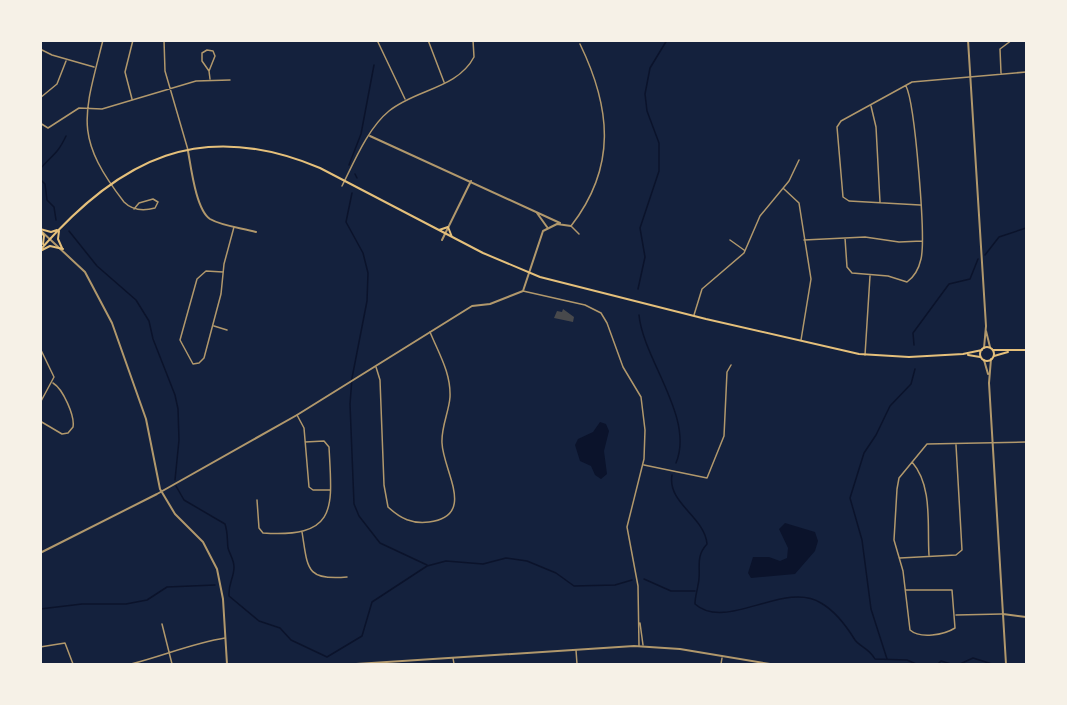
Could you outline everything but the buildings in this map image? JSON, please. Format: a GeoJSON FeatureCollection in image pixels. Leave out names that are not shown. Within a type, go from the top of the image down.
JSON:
{"type":"FeatureCollection","features":[{"type":"Feature","properties":{"kind":"main road"},"geometry":{"type":"LineString","coordinates":[[40,250],[91,197],[111,182],[155,160],[188,151],[220,147],[257,149],[301,159],[452,237],[527,272],[694,316],[865,355],[909,357],[963,354],[983,349],[1026,350]]}},
{"type":"Feature","properties":{"kind":"main road"},"geometry":{"type":"LineString","coordinates":[[439,230],[448,227],[452,237]]}},
{"type":"Feature","properties":{"kind":"main road"},"geometry":{"type":"LineString","coordinates":[[40,230],[51,232],[59,228]]}},
{"type":"Feature","properties":{"kind":"main road"},"geometry":{"type":"LineString","coordinates":[[59,228],[58,239],[63,249]]}},
{"type":"Feature","properties":{"kind":"main road"},"geometry":{"type":"LineString","coordinates":[[40,230],[44,238],[40,250]]}},
{"type":"Feature","properties":{"kind":"main road"},"geometry":{"type":"LineString","coordinates":[[40,250],[50,246],[63,249]]}},
{"type":"Feature","properties":{"kind":"main road"},"geometry":{"type":"LineString","coordinates":[[983,349],[983,359]]}},
{"type":"Feature","properties":{"kind":"main road"},"geometry":{"type":"LineString","coordinates":[[991,349],[994,356]]}},
{"type":"Feature","properties":{"kind":"main road"},"geometry":{"type":"LineString","coordinates":[[963,354],[991,359],[1012,351]]}},
{"type":"Feature","properties":{"kind":"street"},"geometry":{"type":"LineString","coordinates":[[103,40],[86,108],[88,141],[124,202],[134,209],[148,210],[156,207],[158,202],[153,199],[139,203],[134,209]]}},
{"type":"Feature","properties":{"kind":"street"},"geometry":{"type":"LineString","coordinates":[[132,100],[125,72],[133,40]]}},
{"type":"Feature","properties":{"kind":"street"},"geometry":{"type":"LineString","coordinates":[[164,40],[163,53],[170,87],[202,210],[209,218],[256,232]]}},
{"type":"Feature","properties":{"kind":"street"},"geometry":{"type":"LineString","coordinates":[[377,40],[405,100]]}},
{"type":"Feature","properties":{"kind":"street"},"geometry":{"type":"LineString","coordinates":[[428,40],[445,83]]}},
{"type":"Feature","properties":{"kind":"street"},"geometry":{"type":"LineString","coordinates":[[342,186],[379,120],[405,100],[460,76],[474,57],[473,40]]}},
{"type":"Feature","properties":{"kind":"street"},"geometry":{"type":"LineString","coordinates":[[968,40],[986,326],[991,349]]}},
{"type":"Feature","properties":{"kind":"street"},"geometry":{"type":"LineString","coordinates":[[1001,74],[1000,49],[1012,40]]}},
{"type":"Feature","properties":{"kind":"street"},"geometry":{"type":"LineString","coordinates":[[571,226],[588,202],[595,185],[605,138],[600,90],[580,44]]}},
{"type":"Feature","properties":{"kind":"street"},"geometry":{"type":"LineString","coordinates":[[40,49],[95,67]]}},
{"type":"Feature","properties":{"kind":"street"},"geometry":{"type":"LineString","coordinates":[[209,71],[201,58],[202,53],[207,50],[213,51],[214,56],[209,71],[210,80]]}},
{"type":"Feature","properties":{"kind":"street"},"geometry":{"type":"LineString","coordinates":[[40,98],[62,76],[67,59]]}},
{"type":"Feature","properties":{"kind":"street"},"geometry":{"type":"LineString","coordinates":[[920,205],[849,201],[842,194],[838,123],[906,85],[926,79],[1026,72]]}},
{"type":"Feature","properties":{"kind":"street"},"geometry":{"type":"LineString","coordinates":[[40,123],[48,128],[72,111],[86,108],[102,109],[170,87],[210,80],[230,80]]}},
{"type":"Feature","properties":{"kind":"street"},"geometry":{"type":"LineString","coordinates":[[845,238],[848,270],[855,274],[888,276],[904,282],[910,280],[921,261],[922,241],[913,104],[906,85]]}},
{"type":"Feature","properties":{"kind":"street"},"geometry":{"type":"LineString","coordinates":[[870,105],[876,127],[880,203]]}},
{"type":"Feature","properties":{"kind":"street"},"geometry":{"type":"LineString","coordinates":[[370,136],[571,226],[579,234]]}},
{"type":"Feature","properties":{"kind":"street"},"geometry":{"type":"LineString","coordinates":[[694,316],[702,289],[728,269],[745,250],[760,216],[784,188],[799,160]]}},
{"type":"Feature","properties":{"kind":"street"},"geometry":{"type":"LineString","coordinates":[[442,240],[471,181]]}},
{"type":"Feature","properties":{"kind":"street"},"geometry":{"type":"LineString","coordinates":[[784,188],[799,202],[811,289],[801,341]]}},
{"type":"Feature","properties":{"kind":"street"},"geometry":{"type":"LineString","coordinates":[[536,211],[547,228]]}},
{"type":"Feature","properties":{"kind":"street"},"geometry":{"type":"LineString","coordinates":[[523,291],[539,237],[547,228],[560,223]]}},
{"type":"Feature","properties":{"kind":"street"},"geometry":{"type":"LineString","coordinates":[[223,272],[206,271],[197,279],[180,340],[193,364],[199,363],[204,358],[221,294],[223,272],[234,226]]}},
{"type":"Feature","properties":{"kind":"street"},"geometry":{"type":"LineString","coordinates":[[40,230],[63,249],[85,272],[112,323],[146,419],[161,492],[175,514],[203,542],[214,561],[221,587],[227,664]]}},
{"type":"Feature","properties":{"kind":"street"},"geometry":{"type":"LineString","coordinates":[[803,240],[845,238],[922,241]]}},
{"type":"Feature","properties":{"kind":"street"},"geometry":{"type":"LineString","coordinates":[[730,240],[745,250]]}},
{"type":"Feature","properties":{"kind":"street"},"geometry":{"type":"LineString","coordinates":[[865,355],[870,275]]}},
{"type":"Feature","properties":{"kind":"street"},"geometry":{"type":"LineString","coordinates":[[40,553],[161,492],[297,415],[475,305],[490,304],[523,291],[588,306],[605,318],[623,368],[641,397],[645,430],[643,465],[627,527],[638,586],[641,646]]}},
{"type":"Feature","properties":{"kind":"street"},"geometry":{"type":"LineString","coordinates":[[213,326],[227,330]]}},
{"type":"Feature","properties":{"kind":"street"},"geometry":{"type":"LineString","coordinates":[[983,349],[986,326]]}},
{"type":"Feature","properties":{"kind":"street"},"geometry":{"type":"LineString","coordinates":[[375,366],[381,380],[384,475],[388,507],[404,520],[417,523],[441,519],[449,514],[456,498],[442,443],[450,397],[449,380],[443,358],[430,332]]}},
{"type":"Feature","properties":{"kind":"street"},"geometry":{"type":"LineString","coordinates":[[40,348],[54,376],[53,383],[40,403]]}},
{"type":"Feature","properties":{"kind":"street"},"geometry":{"type":"LineString","coordinates":[[983,359],[989,383]]}},
{"type":"Feature","properties":{"kind":"street"},"geometry":{"type":"LineString","coordinates":[[991,359],[989,383],[1006,664]]}},
{"type":"Feature","properties":{"kind":"street"},"geometry":{"type":"LineString","coordinates":[[643,465],[707,478],[724,436],[727,372],[731,365]]}},
{"type":"Feature","properties":{"kind":"street"},"geometry":{"type":"LineString","coordinates":[[40,421],[60,434],[68,433],[74,427],[73,418],[59,388],[53,383]]}},
{"type":"Feature","properties":{"kind":"street"},"geometry":{"type":"LineString","coordinates":[[297,415],[303,426],[309,488],[331,490]]}},
{"type":"Feature","properties":{"kind":"street"},"geometry":{"type":"LineString","coordinates":[[257,500],[261,532],[302,531],[312,528],[324,519],[331,504],[328,445],[324,441],[305,442]]}},
{"type":"Feature","properties":{"kind":"street"},"geometry":{"type":"LineString","coordinates":[[906,590],[949,588],[952,590],[955,628],[950,632],[915,634],[910,630],[906,590],[894,540],[899,478],[911,462],[927,444],[993,445],[1026,442]]}},
{"type":"Feature","properties":{"kind":"street"},"geometry":{"type":"LineString","coordinates":[[899,558],[956,555],[962,550],[956,445]]}},
{"type":"Feature","properties":{"kind":"street"},"geometry":{"type":"LineString","coordinates":[[911,462],[921,472],[925,484],[929,556]]}},
{"type":"Feature","properties":{"kind":"street"},"geometry":{"type":"LineString","coordinates":[[302,531],[307,562],[312,572],[323,578],[347,577]]}},
{"type":"Feature","properties":{"kind":"street"},"geometry":{"type":"LineString","coordinates":[[955,615],[1003,614],[1026,617]]}},
{"type":"Feature","properties":{"kind":"street"},"geometry":{"type":"LineString","coordinates":[[162,624],[172,664]]}},
{"type":"Feature","properties":{"kind":"street"},"geometry":{"type":"LineString","coordinates":[[131,664],[170,655],[195,643],[225,638]]}},
{"type":"Feature","properties":{"kind":"street"},"geometry":{"type":"LineString","coordinates":[[40,647],[65,643],[73,664]]}},
{"type":"Feature","properties":{"kind":"street"},"geometry":{"type":"LineString","coordinates":[[357,664],[641,646],[770,664]]}},
{"type":"Feature","properties":{"kind":"street"},"geometry":{"type":"LineString","coordinates":[[576,649],[577,664]]}},
{"type":"Feature","properties":{"kind":"street"},"geometry":{"type":"LineString","coordinates":[[453,657],[453,664]]}},
{"type":"Feature","properties":{"kind":"street"},"geometry":{"type":"LineString","coordinates":[[721,664],[722,657]]}},
{"type":"Feature","properties":{"kind":"water"},"geometry":{"type":"Polygon","coordinates":[[[600,422],[606,424],[609,431],[604,451],[607,474],[601,479],[595,475],[591,466],[580,461],[575,445],[578,439],[593,432],[600,422]]]}},
{"type":"Feature","properties":{"kind":"water"},"geometry":{"type":"Polygon","coordinates":[[[785,523],[815,532],[818,541],[815,551],[795,574],[751,578],[748,573],[753,557],[769,557],[780,561],[787,558],[788,548],[779,529],[785,523]]]}},
{"type":"Feature","properties":{"kind":"waterway"},"geometry":{"type":"LineString","coordinates":[[638,289],[645,257],[640,228],[659,171],[659,143],[647,111],[645,94],[650,68],[667,40]]}},
{"type":"Feature","properties":{"kind":"waterway"},"geometry":{"type":"LineString","coordinates":[[349,165],[361,134],[374,65]]}},
{"type":"Feature","properties":{"kind":"waterway"},"geometry":{"type":"LineString","coordinates":[[40,169],[57,151],[66,136]]}},
{"type":"Feature","properties":{"kind":"waterway"},"geometry":{"type":"LineString","coordinates":[[355,174],[357,178]]}},
{"type":"Feature","properties":{"kind":"waterway"},"geometry":{"type":"LineString","coordinates":[[40,179],[45,184],[47,200],[54,207],[56,220]]}},
{"type":"Feature","properties":{"kind":"waterway"},"geometry":{"type":"LineString","coordinates":[[352,193],[346,222],[363,253],[368,273],[367,301],[352,378],[350,404],[354,504],[359,516],[380,543],[427,565]]}},
{"type":"Feature","properties":{"kind":"waterway"},"geometry":{"type":"LineString","coordinates":[[985,255],[999,237],[1026,228]]}},
{"type":"Feature","properties":{"kind":"waterway"},"geometry":{"type":"LineString","coordinates":[[69,231],[97,266],[136,300],[149,321],[153,339],[175,395],[178,409],[179,440],[175,480]]}},
{"type":"Feature","properties":{"kind":"waterway"},"geometry":{"type":"LineString","coordinates":[[914,345],[913,333],[949,284],[970,279],[978,259]]}},
{"type":"Feature","properties":{"kind":"waterway"},"geometry":{"type":"LineString","coordinates":[[639,315],[649,350],[674,408],[679,427],[680,446],[676,463]]}},
{"type":"Feature","properties":{"kind":"waterway"},"geometry":{"type":"LineString","coordinates":[[887,659],[871,609],[862,540],[850,498],[864,453],[890,406],[911,384],[915,369]]}},
{"type":"Feature","properties":{"kind":"waterway"},"geometry":{"type":"LineString","coordinates":[[672,475],[675,494],[700,526],[707,544],[699,559],[699,580],[695,604],[708,611],[723,612],[790,597],[807,598],[831,610],[857,642],[875,659],[907,660],[916,664]]}},
{"type":"Feature","properties":{"kind":"waterway"},"geometry":{"type":"LineString","coordinates":[[176,486],[184,500],[225,524],[228,548],[234,567],[229,596],[259,621],[280,628],[291,640],[327,657],[362,636],[372,602],[427,566],[446,561],[483,564],[506,558],[527,561],[556,573],[574,586],[615,585],[632,580]]}},
{"type":"Feature","properties":{"kind":"waterway"},"geometry":{"type":"LineString","coordinates":[[644,579],[671,591],[695,591]]}},
{"type":"Feature","properties":{"kind":"waterway"},"geometry":{"type":"LineString","coordinates":[[40,609],[82,604],[126,604],[147,600],[167,587],[215,585]]}},
{"type":"Feature","properties":{"kind":"waterway"},"geometry":{"type":"LineString","coordinates":[[960,664],[973,658],[992,664]]}},
{"type":"Feature","properties":{"kind":"waterway"},"geometry":{"type":"LineString","coordinates":[[938,664],[941,661],[951,664]]}}]}
